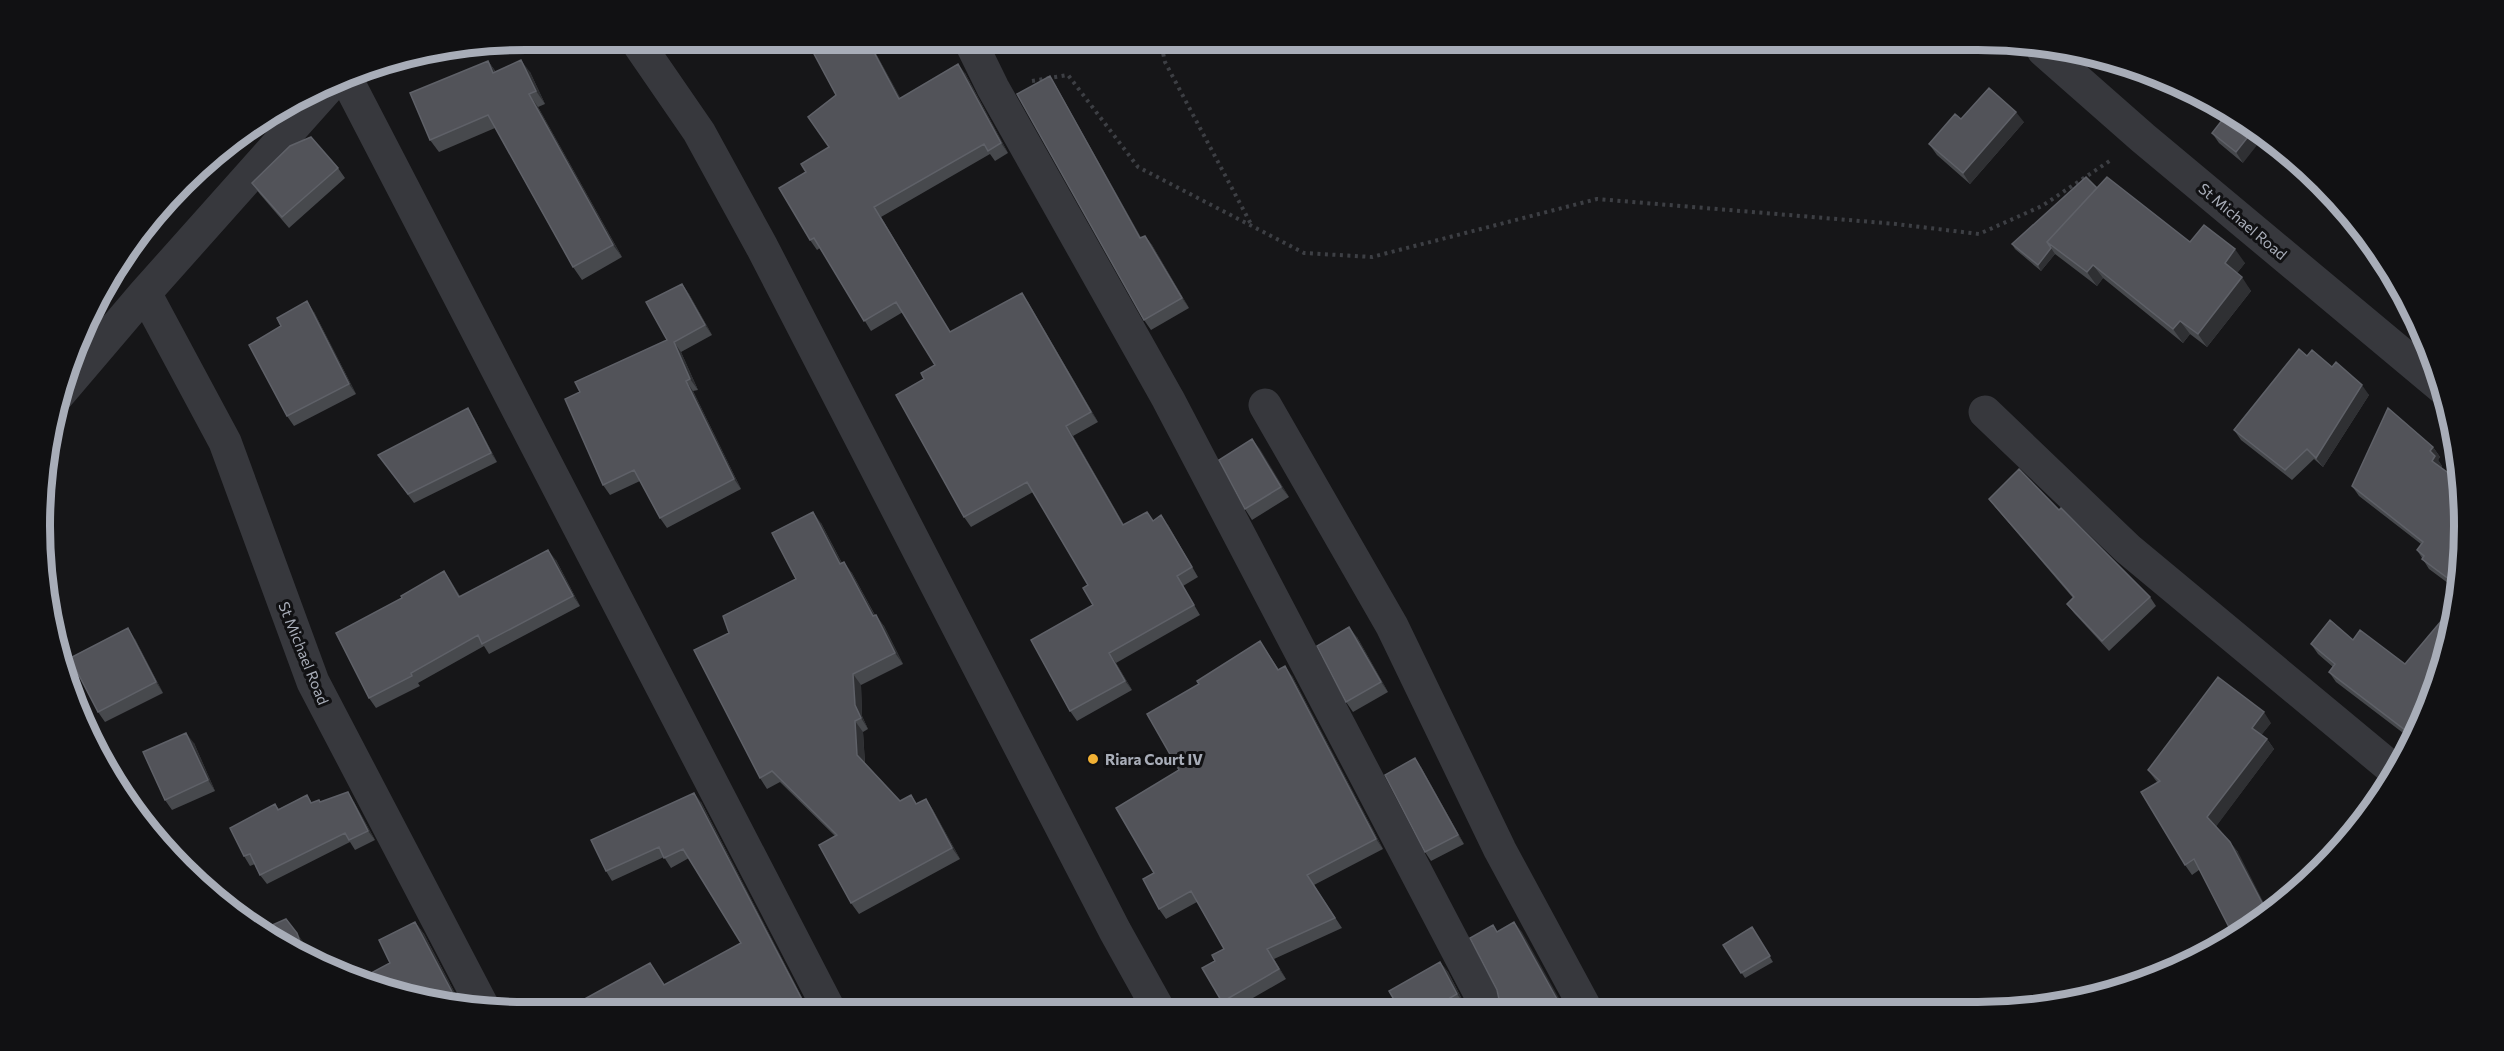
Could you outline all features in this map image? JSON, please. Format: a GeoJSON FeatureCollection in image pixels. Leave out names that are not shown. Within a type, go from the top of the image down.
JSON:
{"type":"FeatureCollection","features":[{"type":"Feature","properties":{"kind":"street"},"geometry":{"type":"LineString","coordinates":[[643,50],[699,132],[767,258],[1109,921],[1155,1002]]}},
{"type":"Feature","properties":{"kind":"street"},"geometry":{"type":"LineString","coordinates":[[974,50],[993,88],[1168,399],[1484,1002]]}},
{"type":"Feature","properties":{"kind":"street","name":"St Michael Road"},"geometry":{"type":"LineString","coordinates":[[2049,55],[2144,138],[2431,378]]}},
{"type":"Feature","properties":{"kind":"street"},"geometry":{"type":"LineString","coordinates":[[349,84],[825,1002]]}},
{"type":"Feature","properties":{"kind":"street"},"geometry":{"type":"LineString","coordinates":[[74,377],[320,97]]}},
{"type":"Feature","properties":{"kind":"street","name":"St Michael Road"},"geometry":{"type":"LineString","coordinates":[[145,293],[225,442],[313,682],[479,999]]}},
{"type":"Feature","properties":{"kind":"street"},"geometry":{"type":"LineString","coordinates":[[1265,405],[1392,626],[1500,849],[1582,1002]]}},
{"type":"Feature","properties":{"kind":"street"},"geometry":{"type":"LineString","coordinates":[[1985,412],[2128,549],[2389,766]]}},
{"type":"Feature","properties":{"kind":"path"},"geometry":{"type":"LineString","coordinates":[[1162,50],[1165,62],[1252,226]]}},
{"type":"Feature","properties":{"kind":"path"},"geometry":{"type":"LineString","coordinates":[[993,88],[1068,75],[1138,167],[1304,253],[1372,257],[1597,199],[1896,224],[1978,234],[2042,206],[2144,138]]}},
{"type":"Feature","properties":{"kind":"building"},"geometry":{"type":"Polygon","coordinates":[[[812,50],[873,50],[899,99],[958,64],[1001,143],[988,151],[984,144],[874,207],[950,332],[1022,293],[1091,412],[1066,426],[1123,525],[1147,512],[1153,521],[1161,515],[1192,567],[1177,576],[1194,605],[1109,653],[1125,681],[1070,711],[1031,640],[1093,605],[1083,588],[1088,585],[1027,482],[964,517],[896,395],[924,379],[921,373],[935,365],[896,302],[864,321],[814,238],[810,240],[779,188],[806,172],[801,164],[829,147],[808,117],[836,95],[812,50]]]}},
{"type":"Feature","properties":{"kind":"building"},"geometry":{"type":"Polygon","coordinates":[[[521,60],[536,91],[529,94],[613,245],[573,267],[488,115],[430,140],[410,93],[488,61],[493,73],[521,60]]]}},
{"type":"Feature","properties":{"kind":"building"},"geometry":{"type":"Polygon","coordinates":[[[1050,76],[1140,238],[1145,236],[1182,298],[1144,320],[1017,94],[1050,76]]]}},
{"type":"Feature","properties":{"kind":"building"},"geometry":{"type":"Polygon","coordinates":[[[1989,88],[2016,112],[1963,173],[1929,144],[1955,114],[1961,119],[1989,88]]]}},
{"type":"Feature","properties":{"kind":"building"},"geometry":{"type":"Polygon","coordinates":[[[2224,118],[2250,135],[2236,152],[2212,133],[2224,118]]]}},
{"type":"Feature","properties":{"kind":"building"},"geometry":{"type":"Polygon","coordinates":[[[311,137],[338,168],[282,217],[252,183],[290,146],[311,137]]]}},
{"type":"Feature","properties":{"kind":"building"},"geometry":{"type":"Polygon","coordinates":[[[2086,177],[2097,188],[2047,242],[2051,248],[2038,265],[2012,244],[2086,177]]]}},
{"type":"Feature","properties":{"kind":"building"},"geometry":{"type":"Polygon","coordinates":[[[2107,177],[2190,242],[2204,225],[2235,249],[2225,263],[2242,277],[2198,334],[2180,321],[2173,329],[2093,265],[2087,272],[2047,242],[2107,177]]]}},
{"type":"Feature","properties":{"kind":"building"},"geometry":{"type":"Polygon","coordinates":[[[682,284],[705,325],[674,342],[690,379],[686,381],[734,479],[660,518],[634,470],[603,485],[565,399],[580,392],[575,382],[667,340],[646,302],[682,284]]]}},
{"type":"Feature","properties":{"kind":"building"},"geometry":{"type":"Polygon","coordinates":[[[307,301],[349,384],[287,416],[249,345],[281,326],[277,318],[307,301]]]}},
{"type":"Feature","properties":{"kind":"building"},"geometry":{"type":"Polygon","coordinates":[[[2299,349],[2307,356],[2312,350],[2332,367],[2336,362],[2362,385],[2316,458],[2307,449],[2285,470],[2234,430],[2299,349]]]}},
{"type":"Feature","properties":{"kind":"building"},"geometry":{"type":"Polygon","coordinates":[[[468,408],[491,453],[408,494],[378,455],[468,408]]]}},
{"type":"Feature","properties":{"kind":"building"},"geometry":{"type":"Polygon","coordinates":[[[2388,408],[2433,447],[2430,451],[2435,456],[2432,461],[2451,475],[2454,526],[2451,580],[2422,559],[2424,556],[2417,550],[2423,542],[2352,486],[2388,408]]]}},
{"type":"Feature","properties":{"kind":"building"},"geometry":{"type":"Polygon","coordinates":[[[1252,439],[1281,487],[1245,509],[1219,460],[1252,439]]]}},
{"type":"Feature","properties":{"kind":"building"},"geometry":{"type":"Polygon","coordinates":[[[2019,469],[2150,597],[2102,641],[2067,604],[2074,597],[1989,499],[2019,469]]]}},
{"type":"Feature","properties":{"kind":"building"},"geometry":{"type":"Polygon","coordinates":[[[813,512],[840,564],[844,562],[873,616],[876,615],[895,653],[853,674],[855,705],[861,718],[855,721],[857,755],[900,801],[911,795],[916,804],[926,799],[952,848],[851,903],[819,845],[837,835],[772,771],[760,778],[694,650],[729,633],[723,616],[796,579],[772,533],[813,512]]]}},
{"type":"Feature","properties":{"kind":"building"},"geometry":{"type":"Polygon","coordinates":[[[548,550],[573,596],[482,644],[478,635],[411,673],[412,676],[369,698],[336,633],[402,598],[401,596],[444,571],[459,597],[548,550]]]}},
{"type":"Feature","properties":{"kind":"building"},"geometry":{"type":"Polygon","coordinates":[[[2445,616],[2429,679],[2407,731],[2329,672],[2335,664],[2311,644],[2330,620],[2353,640],[2360,630],[2405,664],[2445,616]]]}},
{"type":"Feature","properties":{"kind":"building"},"geometry":{"type":"Polygon","coordinates":[[[1349,627],[1381,682],[1346,702],[1317,646],[1349,627]]]}},
{"type":"Feature","properties":{"kind":"building"},"geometry":{"type":"Polygon","coordinates":[[[128,628],[156,682],[98,712],[70,658],[128,628]]]}},
{"type":"Feature","properties":{"kind":"building"},"geometry":{"type":"Polygon","coordinates":[[[1260,641],[1278,670],[1285,666],[1376,839],[1307,875],[1335,918],[1267,949],[1279,969],[1222,1002],[1202,968],[1215,961],[1212,955],[1224,949],[1191,891],[1159,909],[1143,879],[1154,873],[1116,808],[1179,770],[1147,714],[1199,684],[1197,681],[1260,641]]]}},
{"type":"Feature","properties":{"kind":"building"},"geometry":{"type":"Polygon","coordinates":[[[2218,677],[2264,712],[2252,728],[2267,739],[2207,817],[2230,842],[2264,906],[2230,929],[2194,859],[2185,865],[2141,792],[2160,781],[2148,770],[2218,677]]]}},
{"type":"Feature","properties":{"kind":"building"},"geometry":{"type":"Polygon","coordinates":[[[186,733],[208,780],[165,800],[143,752],[186,733]]]}},
{"type":"Feature","properties":{"kind":"building"},"geometry":{"type":"Polygon","coordinates":[[[1415,758],[1458,835],[1425,852],[1385,775],[1415,758]]]}},
{"type":"Feature","properties":{"kind":"building"},"geometry":{"type":"Polygon","coordinates":[[[348,792],[368,831],[349,840],[345,833],[260,875],[250,854],[244,856],[230,828],[275,804],[278,810],[307,795],[311,803],[348,792]]]}},
{"type":"Feature","properties":{"kind":"building"},"geometry":{"type":"Polygon","coordinates":[[[694,793],[803,1002],[579,1002],[650,963],[664,985],[741,943],[683,849],[664,858],[659,847],[606,871],[591,840],[694,793]]]}},
{"type":"Feature","properties":{"kind":"building"},"geometry":{"type":"Polygon","coordinates":[[[286,919],[297,933],[301,945],[287,938],[269,926],[286,919]]]}},
{"type":"Feature","properties":{"kind":"building"},"geometry":{"type":"Polygon","coordinates":[[[415,922],[452,992],[447,994],[433,992],[368,975],[390,963],[379,940],[415,922]]]}},
{"type":"Feature","properties":{"kind":"building"},"geometry":{"type":"Polygon","coordinates":[[[1514,922],[1559,1002],[1498,1002],[1497,990],[1470,938],[1493,925],[1497,932],[1514,922]]]}},
{"type":"Feature","properties":{"kind":"building"},"geometry":{"type":"Polygon","coordinates":[[[1752,927],[1770,956],[1741,973],[1723,945],[1752,927]]]}},
{"type":"Feature","properties":{"kind":"building"},"geometry":{"type":"Polygon","coordinates":[[[1440,962],[1457,994],[1443,1002],[1395,1002],[1389,991],[1440,962]]]}},
{"type":"Feature","properties":{"kind":"place","name":"Riara Court IV"},"geometry":{"type":"Point","coordinates":[1093,759]}}]}
